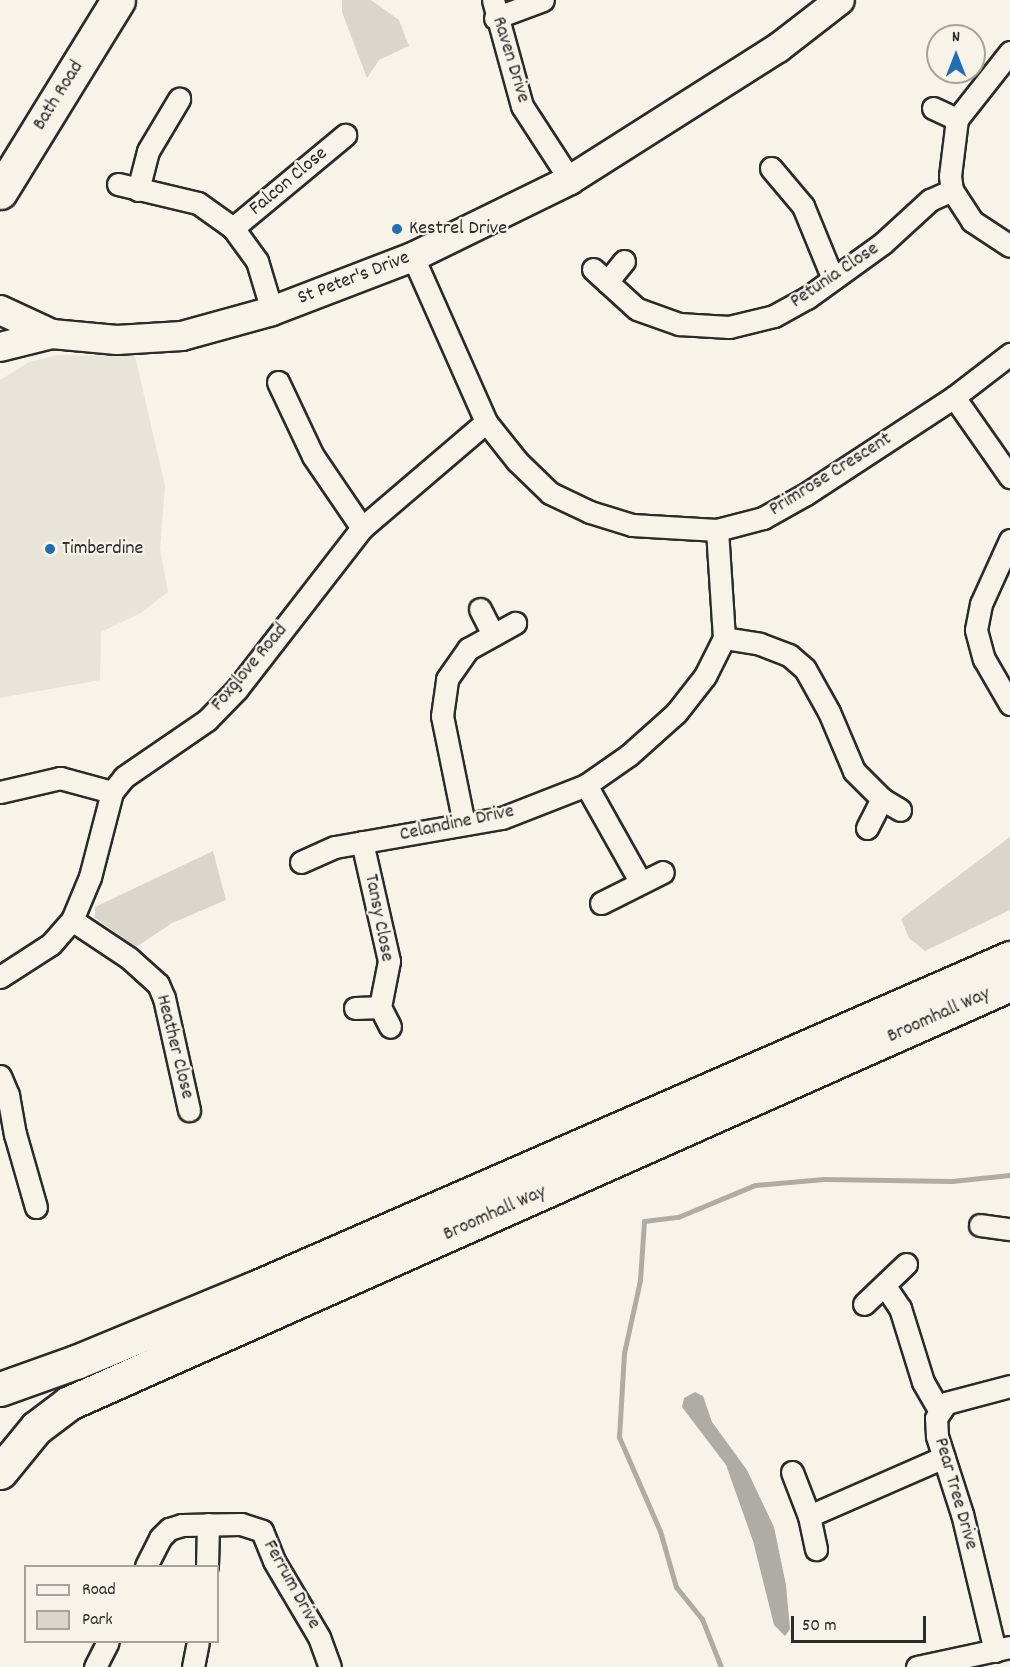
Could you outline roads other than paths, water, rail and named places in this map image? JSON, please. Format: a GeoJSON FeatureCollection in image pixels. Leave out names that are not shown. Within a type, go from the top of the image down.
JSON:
{"type":"FeatureCollection","features":[{"type":"Feature","properties":{"kind":"main road","name":"Bath Road"},"geometry":{"type":"LineString","coordinates":[[0,192],[118,0]]}},
{"type":"Feature","properties":{"kind":"main road","name":"Broomhall Way"},"geometry":{"type":"LineString","coordinates":[[0,1389],[76,1362],[255,1288],[1010,958]]}},
{"type":"Feature","properties":{"kind":"main road","name":"Broomhall Way"},"geometry":{"type":"LineString","coordinates":[[0,1472],[36,1428],[69,1403],[1010,984]]}},
{"type":"Feature","properties":{"kind":"street"},"geometry":{"type":"LineString","coordinates":[[494,9],[543,0]]}},
{"type":"Feature","properties":{"kind":"street","name":"St Peter's Drive"},"geometry":{"type":"LineString","coordinates":[[0,347],[52,334],[117,340],[182,336],[272,311],[413,257],[570,180],[778,48],[840,0]]}},
{"type":"Feature","properties":{"kind":"street","name":"Raven Drive"},"geometry":{"type":"LineString","coordinates":[[494,9],[522,106],[570,180]]}},
{"type":"Feature","properties":{"kind":"street"},"geometry":{"type":"LineString","coordinates":[[1010,52],[957,119],[950,176],[952,190],[972,221],[1010,246]]}},
{"type":"Feature","properties":{"kind":"street"},"geometry":{"type":"LineString","coordinates":[[179,99],[128,187],[198,203],[233,228],[257,261],[272,311]]}},
{"type":"Feature","properties":{"kind":"street"},"geometry":{"type":"LineString","coordinates":[[933,108],[957,119]]}},
{"type":"Feature","properties":{"kind":"street","name":"Falcon Close"},"geometry":{"type":"LineString","coordinates":[[233,228],[345,135]]}},
{"type":"Feature","properties":{"kind":"street"},"geometry":{"type":"LineString","coordinates":[[771,168],[803,206],[833,279]]}},
{"type":"Feature","properties":{"kind":"street","name":"Petunia Close"},"geometry":{"type":"LineString","coordinates":[[624,261],[600,276],[637,309],[679,324],[729,327],[774,316],[833,279],[883,243],[930,200],[952,190]]}},
{"type":"Feature","properties":{"kind":"street","name":"Primrose Crescent"},"geometry":{"type":"LineString","coordinates":[[413,257],[486,422],[517,460],[550,493],[590,512],[632,525],[717,530],[763,518],[806,494],[954,397],[1010,354]]}},
{"type":"Feature","properties":{"kind":"street","name":"St Peter's Drive"},"geometry":{"type":"LineString","coordinates":[[0,310],[52,334]]}},
{"type":"Feature","properties":{"kind":"street"},"geometry":{"type":"LineString","coordinates":[[278,382],[313,456],[362,528]]}},
{"type":"Feature","properties":{"kind":"street"},"geometry":{"type":"LineString","coordinates":[[954,397],[1010,477]]}},
{"type":"Feature","properties":{"kind":"street","name":"Foxglove Road"},"geometry":{"type":"LineString","coordinates":[[112,792],[146,759],[207,720],[227,700],[362,528],[486,422]]}},
{"type":"Feature","properties":{"kind":"street"},"geometry":{"type":"LineString","coordinates":[[717,530],[724,638],[760,644],[789,655],[805,669],[830,712],[854,771],[891,804],[867,828]]}},
{"type":"Feature","properties":{"kind":"street"},"geometry":{"type":"LineString","coordinates":[[1010,540],[981,604],[976,630],[984,659],[1010,704]]}},
{"type":"Feature","properties":{"kind":"street"},"geometry":{"type":"LineString","coordinates":[[480,609],[494,635]]}},
{"type":"Feature","properties":{"kind":"street"},"geometry":{"type":"LineString","coordinates":[[464,824],[442,716],[447,679],[468,649],[515,623]]}},
{"type":"Feature","properties":{"kind":"street","name":"Celandine Drive"},"geometry":{"type":"LineString","coordinates":[[301,862],[335,847],[502,818],[586,785],[629,755],[676,713],[705,676],[724,638]]}},
{"type":"Feature","properties":{"kind":"street"},"geometry":{"type":"LineString","coordinates":[[0,792],[60,778],[112,792],[90,878],[72,920],[51,944],[0,977]]}},
{"type":"Feature","properties":{"kind":"street"},"geometry":{"type":"LineString","coordinates":[[586,785],[641,883]]}},
{"type":"Feature","properties":{"kind":"street","name":"Tansy Close"},"geometry":{"type":"LineString","coordinates":[[362,842],[389,962],[380,1007]]}},
{"type":"Feature","properties":{"kind":"street"},"geometry":{"type":"LineString","coordinates":[[601,903],[663,872]]}},
{"type":"Feature","properties":{"kind":"street","name":"Heather Close"},"geometry":{"type":"LineString","coordinates":[[72,920],[129,958],[158,984],[164,998],[189,1110]]}},
{"type":"Feature","properties":{"kind":"street"},"geometry":{"type":"LineString","coordinates":[[355,1008],[380,1007],[390,1027]]}},
{"type":"Feature","properties":{"kind":"street"},"geometry":{"type":"LineString","coordinates":[[0,1076],[8,1095],[8,1137],[36,1207]]}},
{"type":"Feature","properties":{"kind":"street"},"geometry":{"type":"LineString","coordinates":[[980,1225],[1010,1229]]}},
{"type":"Feature","properties":{"kind":"street"},"geometry":{"type":"LineString","coordinates":[[864,1304],[906,1264]]}},
{"type":"Feature","properties":{"kind":"street"},"geometry":{"type":"LineString","coordinates":[[885,1286],[900,1308],[923,1382],[939,1410]]}},
{"type":"Feature","properties":{"kind":"street","name":"Pear Tree Drive"},"geometry":{"type":"LineString","coordinates":[[1002,1649],[937,1436],[939,1410],[946,1403],[1010,1386]]}},
{"type":"Feature","properties":{"kind":"street"},"geometry":{"type":"LineString","coordinates":[[809,1516],[944,1457]]}},
{"type":"Feature","properties":{"kind":"street"},"geometry":{"type":"LineString","coordinates":[[792,1472],[809,1516],[816,1549]]}},
{"type":"Feature","properties":{"kind":"street"},"geometry":{"type":"LineString","coordinates":[[207,1565],[208,1524]]}},
{"type":"Feature","properties":{"kind":"street","name":"Ferrum Drive"},"geometry":{"type":"LineString","coordinates":[[147,1565],[169,1529],[208,1524],[241,1524],[262,1531],[274,1561],[320,1637],[330,1667]]}},
{"type":"Feature","properties":{"kind":"street"},"geometry":{"type":"LineString","coordinates":[[95,1667],[107,1643]]}},
{"type":"Feature","properties":{"kind":"street"},"geometry":{"type":"LineString","coordinates":[[193,1667],[198,1643]]}},
{"type":"Feature","properties":{"kind":"street"},"geometry":{"type":"LineString","coordinates":[[917,1667],[1002,1649]]}},
{"type":"Feature","properties":{"kind":"waterway"},"geometry":{"type":"LineString","coordinates":[[721,1667],[702,1619],[676,1587],[660,1531],[619,1437],[624,1353],[640,1280],[644,1221],[678,1217],[755,1185],[824,1179],[952,1181],[1010,1175]]}},
{"type":"Feature","properties":{"kind":"place","name":"Kestrel Drive"},"geometry":{"type":"Point","coordinates":[397,229]}},
{"type":"Feature","properties":{"kind":"place","name":"Timberdine"},"geometry":{"type":"Point","coordinates":[50,549]}}]}
